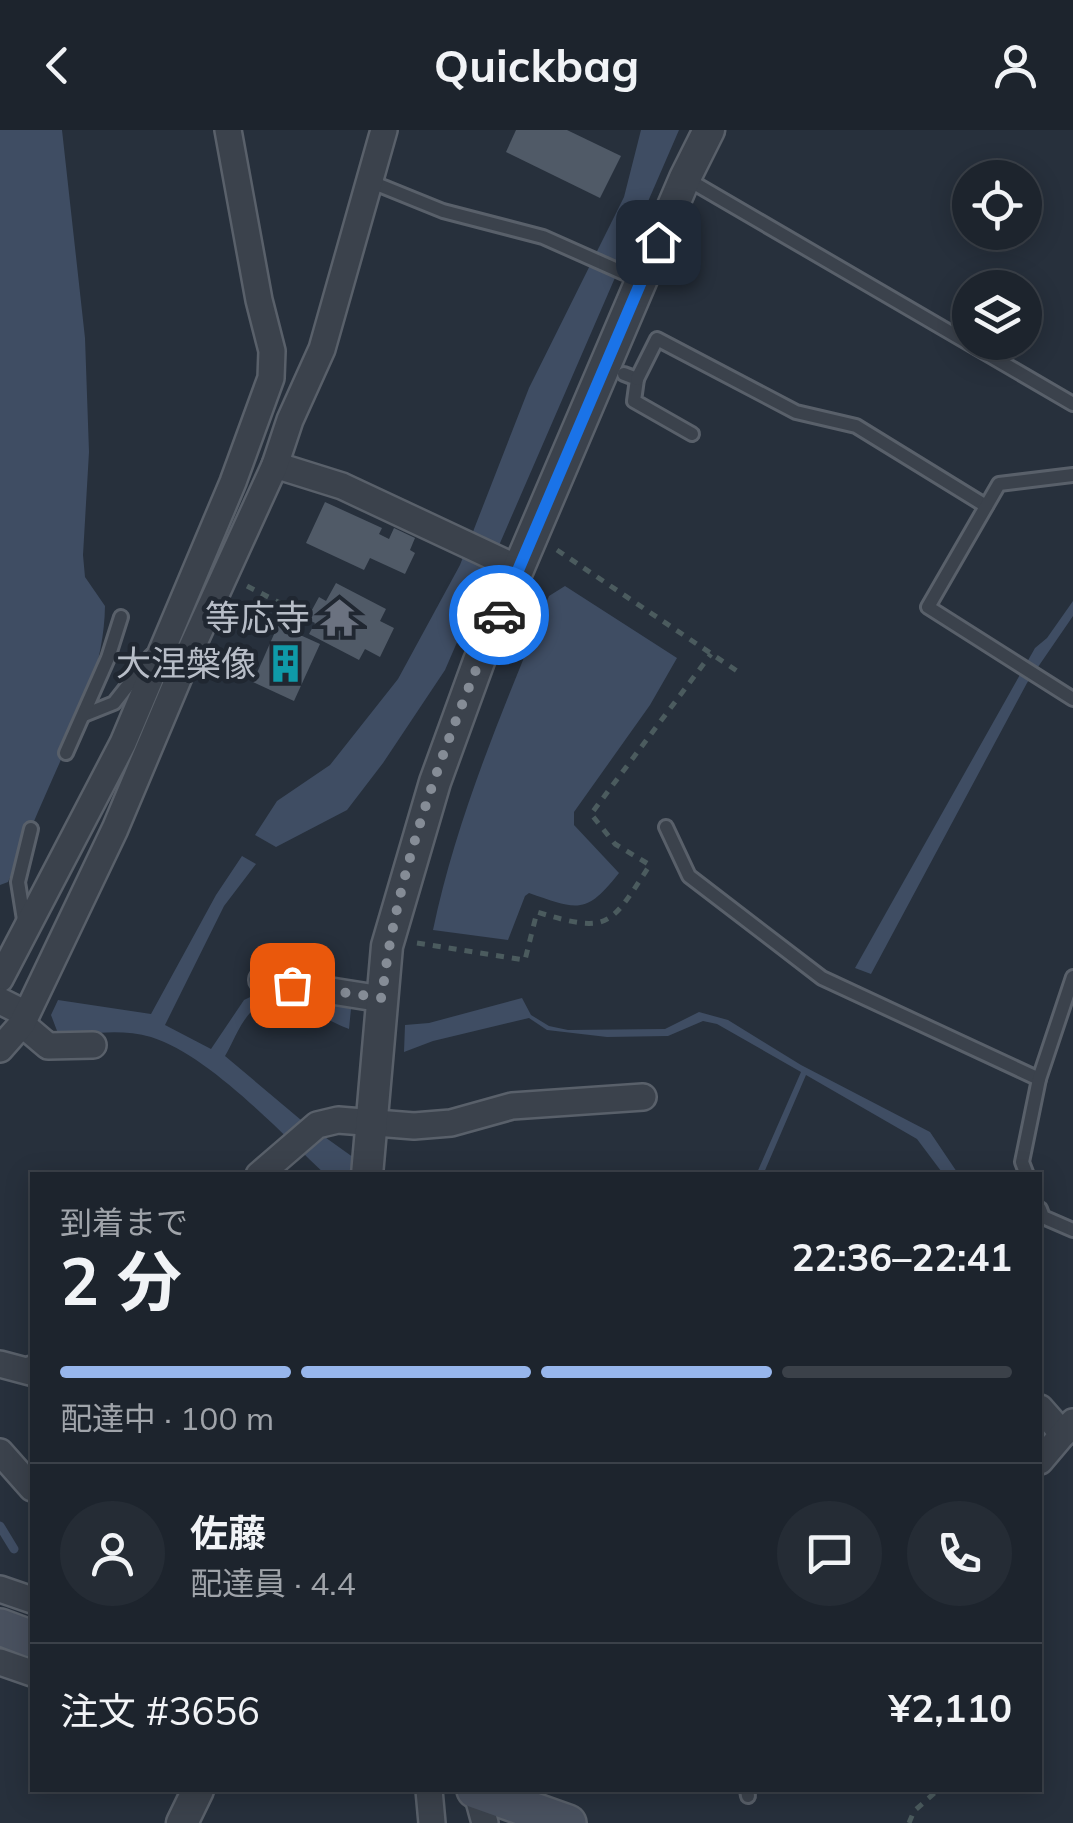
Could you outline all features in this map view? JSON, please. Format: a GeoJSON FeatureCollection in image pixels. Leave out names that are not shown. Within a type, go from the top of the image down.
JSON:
{"type":"FeatureCollection","features":[{"type":"Feature","properties":{"kind":"main road"},"geometry":{"type":"LineString","coordinates":[[0,1628],[30,1638]]}},
{"type":"Feature","properties":{"kind":"main road"},"geometry":{"type":"LineString","coordinates":[[484,1798],[568,1823]]}},
{"type":"Feature","properties":{"kind":"street"},"geometry":{"type":"LineString","coordinates":[[0,979],[123,743],[233,482],[271,378],[272,351],[228,130]]}},
{"type":"Feature","properties":{"kind":"street"},"geometry":{"type":"LineString","coordinates":[[0,1049],[24,1019],[115,829],[275,465],[322,349],[384,130]]}},
{"type":"Feature","properties":{"kind":"street"},"geometry":{"type":"LineString","coordinates":[[368,1172],[390,936],[435,782],[479,661],[508,564],[532,537],[709,130]]}},
{"type":"Feature","properties":{"kind":"street"},"geometry":{"type":"LineString","coordinates":[[233,482],[253,470],[290,420]]}},
{"type":"Feature","properties":{"kind":"street"},"geometry":{"type":"LineString","coordinates":[[275,465],[342,486],[508,564]]}},
{"type":"Feature","properties":{"kind":"street"},"geometry":{"type":"LineString","coordinates":[[262,980],[382,998]]}},
{"type":"Feature","properties":{"kind":"street"},"geometry":{"type":"LineString","coordinates":[[0,1002],[24,1019],[48,1046],[93,1046]]}},
{"type":"Feature","properties":{"kind":"street"},"geometry":{"type":"LineString","coordinates":[[262,1172],[317,1125],[338,1120],[414,1126],[451,1123],[512,1106],[643,1097]]}},
{"type":"Feature","properties":{"kind":"street"},"geometry":{"type":"LineString","coordinates":[[0,1364],[30,1372]]}},
{"type":"Feature","properties":{"kind":"street"},"geometry":{"type":"LineString","coordinates":[[1042,1409],[1068,1428],[1042,1459]]}},
{"type":"Feature","properties":{"kind":"street"},"geometry":{"type":"LineString","coordinates":[[0,1452],[30,1486]]}},
{"type":"Feature","properties":{"kind":"street"},"geometry":{"type":"LineString","coordinates":[[0,1589],[30,1599]]}},
{"type":"Feature","properties":{"kind":"street"},"geometry":{"type":"LineString","coordinates":[[0,1662],[30,1673]]}},
{"type":"Feature","properties":{"kind":"street"},"geometry":{"type":"LineString","coordinates":[[182,1823],[197,1792]]}},
{"type":"Feature","properties":{"kind":"street"},"geometry":{"type":"LineString","coordinates":[[430,1792],[432,1823]]}},
{"type":"Feature","properties":{"kind":"lane"},"geometry":{"type":"LineString","coordinates":[[685,178],[1073,404]]}},
{"type":"Feature","properties":{"kind":"lane"},"geometry":{"type":"LineString","coordinates":[[369,182],[442,211],[543,237],[622,272]]}},
{"type":"Feature","properties":{"kind":"lane"},"geometry":{"type":"LineString","coordinates":[[692,434],[634,401],[630,376],[657,338],[796,412],[856,426],[986,506]]}},
{"type":"Feature","properties":{"kind":"lane"},"geometry":{"type":"LineString","coordinates":[[1073,475],[999,484],[928,608],[1073,699]]}},
{"type":"Feature","properties":{"kind":"lane"},"geometry":{"type":"LineString","coordinates":[[66,753],[121,617]]}},
{"type":"Feature","properties":{"kind":"lane"},"geometry":{"type":"LineString","coordinates":[[84,715],[114,703],[171,631]]}},
{"type":"Feature","properties":{"kind":"lane"},"geometry":{"type":"LineString","coordinates":[[666,827],[689,876],[822,978],[1040,1080]]}},
{"type":"Feature","properties":{"kind":"lane"},"geometry":{"type":"LineString","coordinates":[[26,933],[18,882],[31,829]]}},
{"type":"Feature","properties":{"kind":"lane"},"geometry":{"type":"LineString","coordinates":[[1026,1172],[1022,1162],[1040,1080],[1073,977]]}},
{"type":"Feature","properties":{"kind":"lane"},"geometry":{"type":"LineString","coordinates":[[1042,1214],[1073,1230]]}},
{"type":"Feature","properties":{"kind":"path"},"geometry":{"type":"LineString","coordinates":[[532,537],[740,674]]}},
{"type":"Feature","properties":{"kind":"path"},"geometry":{"type":"LineString","coordinates":[[227,575],[280,603]]}},
{"type":"Feature","properties":{"kind":"path"},"geometry":{"type":"LineString","coordinates":[[390,936],[525,960],[537,912],[572,923],[598,924],[616,917],[650,865],[615,844],[591,814],[711,654]]}},
{"type":"Feature","properties":{"kind":"path"},"geometry":{"type":"LineString","coordinates":[[909,1823],[914,1811],[936,1792]]}},
{"type":"Feature","properties":{"kind":"water"},"geometry":{"type":"Polygon","coordinates":[[[0,130],[62,130],[85,338],[89,452],[83,555],[85,577],[105,606],[99,654],[86,700],[8,882],[0,885],[0,130]]]}},
{"type":"Feature","properties":{"kind":"water"},"geometry":{"type":"Polygon","coordinates":[[[641,130],[679,130],[445,670],[347,810],[276,847],[255,835],[277,801],[330,765],[398,679],[460,565],[529,388],[624,197],[641,130]]]}},
{"type":"Feature","properties":{"kind":"water"},"geometry":{"type":"Polygon","coordinates":[[[565,586],[677,658],[650,705],[574,812],[574,825],[619,873],[598,896],[580,905],[529,893],[508,940],[433,930],[455,845],[499,719],[549,596],[565,586]]]}},
{"type":"Feature","properties":{"kind":"water"},"geometry":{"type":"Polygon","coordinates":[[[1073,601],[1073,616],[1027,683],[871,974],[855,968],[1035,648],[1047,638],[1073,601]]]}},
{"type":"Feature","properties":{"kind":"water"},"geometry":{"type":"Polygon","coordinates":[[[242,856],[256,864],[224,906],[165,1025],[211,1049],[244,1000],[261,992],[302,1001],[324,1000],[351,1009],[349,1029],[290,1005],[266,1004],[247,1017],[225,1056],[301,1120],[374,1172],[323,1172],[243,1097],[173,1046],[128,1033],[59,1036],[51,1015],[58,1000],[151,1014],[216,895],[242,856]]]}},
{"type":"Feature","properties":{"kind":"water"},"geometry":{"type":"Polygon","coordinates":[[[522,998],[531,1015],[549,1026],[568,1030],[665,1029],[699,1012],[728,1020],[801,1065],[930,1132],[957,1172],[942,1172],[917,1139],[806,1075],[764,1172],[757,1172],[801,1072],[717,1024],[703,1021],[668,1036],[607,1037],[547,1030],[529,1018],[433,1041],[404,1052],[405,1025],[429,1023],[522,998]]]}},
{"type":"Feature","properties":{"kind":"building"},"geometry":{"type":"Polygon","coordinates":[[[516,130],[567,130],[621,156],[600,198],[506,152],[516,130]]]}},
{"type":"Feature","properties":{"kind":"building"},"geometry":{"type":"Polygon","coordinates":[[[325,502],[382,528],[379,534],[389,539],[394,528],[415,538],[410,550],[415,553],[405,574],[370,558],[364,570],[306,543],[325,502]]]}},
{"type":"Feature","properties":{"kind":"building"},"geometry":{"type":"Polygon","coordinates":[[[336,583],[386,609],[380,621],[394,628],[380,657],[365,649],[359,660],[309,634],[315,623],[307,619],[319,597],[326,601],[336,583]]]}},
{"type":"Feature","properties":{"kind":"building","name":"大涅槃像"},"geometry":{"type":"Polygon","coordinates":[[[278,625],[320,644],[294,701],[253,682],[278,625]]]}},
{"type":"Feature","properties":{"kind":"waterway"},"geometry":{"type":"LineString","coordinates":[[0,1526],[14,1549]]}},
{"type":"Feature","properties":{"kind":"way so far"},"geometry":{"type":"LineString","coordinates":[[292,985],[382,998],[388,946],[420,830],[499,615]]}},
{"type":"Feature","properties":{"kind":"place","name":"等応寺"},"geometry":{"type":"Point","coordinates":[340,617]}},
{"type":"Feature","properties":{"kind":"place","name":"大涅槃像"},"geometry":{"type":"Point","coordinates":[286,663]}},
{"type":"Feature","properties":{"kind":"route"},"geometry":{"type":"LineString","coordinates":[[499,615],[658,242]]}}]}
